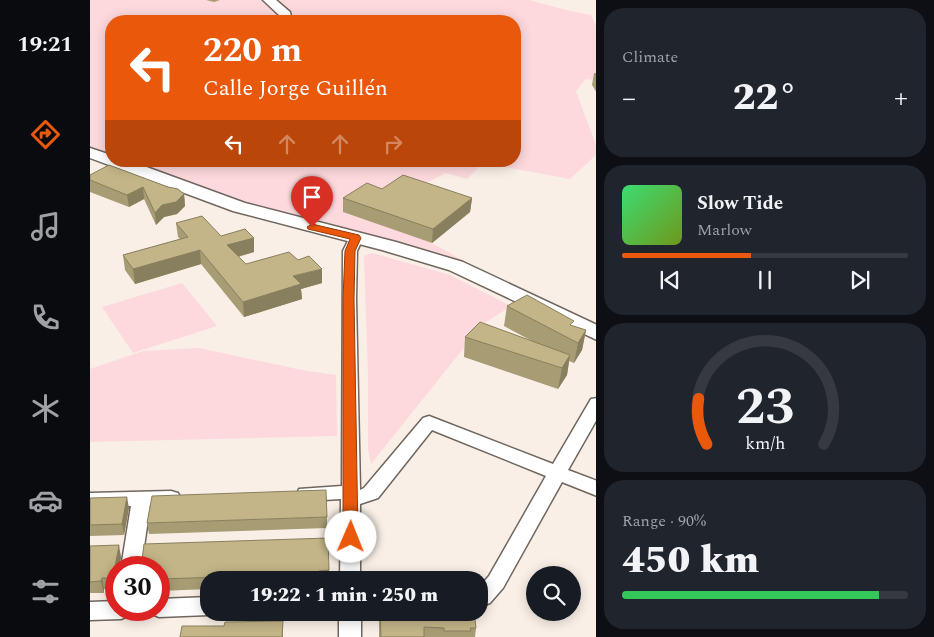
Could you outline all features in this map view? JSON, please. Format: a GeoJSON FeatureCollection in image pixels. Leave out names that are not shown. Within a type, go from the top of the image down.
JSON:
{"type":"FeatureCollection","features":[{"type":"Feature","properties":{"kind":"street"},"geometry":{"type":"LineString","coordinates":[[269,0],[286,15]]}},
{"type":"Feature","properties":{"kind":"street"},"geometry":{"type":"LineString","coordinates":[[90,154],[105,159]]}},
{"type":"Feature","properties":{"kind":"street"},"geometry":{"type":"LineString","coordinates":[[129,167],[239,207],[398,248],[456,266],[596,334]]}},
{"type":"Feature","properties":{"kind":"street"},"geometry":{"type":"LineString","coordinates":[[350,571],[349,289],[350,251],[356,238]]}},
{"type":"Feature","properties":{"kind":"street"},"geometry":{"type":"LineString","coordinates":[[488,591],[496,582],[596,403]]}},
{"type":"Feature","properties":{"kind":"street"},"geometry":{"type":"LineString","coordinates":[[292,494],[351,496],[371,493],[429,422],[596,489]]}},
{"type":"Feature","properties":{"kind":"street"},"geometry":{"type":"LineString","coordinates":[[90,500],[192,497]]}},
{"type":"Feature","properties":{"kind":"street"},"geometry":{"type":"LineString","coordinates":[[133,556],[142,499]]}},
{"type":"Feature","properties":{"kind":"street"},"geometry":{"type":"LineString","coordinates":[[170,608],[200,606]]}},
{"type":"Feature","properties":{"kind":"street"},"geometry":{"type":"LineString","coordinates":[[90,611],[105,611]]}},
{"type":"Feature","properties":{"kind":"street"},"geometry":{"type":"LineString","coordinates":[[350,621],[350,637]]}},
{"type":"Feature","properties":{"kind":"shaded area"},"geometry":{"type":"Polygon","coordinates":[[[90,0],[529,0],[591,15],[596,25],[596,80],[586,79],[576,91],[596,145],[596,155],[570,179],[505,167],[521,167],[521,15],[105,15],[105,155],[90,150],[90,0]]]}},
{"type":"Feature","properties":{"kind":"shaded area"},"geometry":{"type":"Polygon","coordinates":[[[142,167],[479,167],[467,179],[446,173],[410,191],[344,212],[432,243],[473,266],[342,230],[142,167]]]}},
{"type":"Feature","properties":{"kind":"shaded area"},"geometry":{"type":"Polygon","coordinates":[[[372,253],[450,275],[511,306],[483,324],[371,464],[368,449],[368,376],[364,256],[372,253]]]}},
{"type":"Feature","properties":{"kind":"shaded area"},"geometry":{"type":"Polygon","coordinates":[[[182,283],[217,326],[133,353],[102,307],[182,283]]]}},
{"type":"Feature","properties":{"kind":"shaded area"},"geometry":{"type":"Polygon","coordinates":[[[199,348],[302,370],[336,375],[337,436],[90,442],[90,369],[143,351],[199,348]]]}},
{"type":"Feature","properties":{"kind":"building"},"geometry":{"type":"Polygon","coordinates":[[[105,167],[114,167],[178,189],[184,194],[176,202],[162,205],[155,213],[143,187],[127,195],[90,180],[90,175],[105,167]]]}},
{"type":"Feature","properties":{"kind":"building"},"geometry":{"type":"Polygon","coordinates":[[[403,175],[472,198],[433,229],[343,198],[367,183],[382,189],[403,175]]]}},
{"type":"Feature","properties":{"kind":"building"},"geometry":{"type":"Polygon","coordinates":[[[202,216],[221,236],[245,229],[254,238],[227,245],[246,264],[289,252],[298,260],[309,256],[322,269],[293,276],[301,284],[243,302],[200,250],[133,269],[123,255],[188,237],[176,223],[202,216]]]}},
{"type":"Feature","properties":{"kind":"building"},"geometry":{"type":"Polygon","coordinates":[[[527,295],[574,321],[570,325],[586,330],[578,343],[507,306],[527,295]]]}},
{"type":"Feature","properties":{"kind":"building"},"geometry":{"type":"Polygon","coordinates":[[[480,322],[570,355],[562,368],[465,337],[480,322]]]}},
{"type":"Feature","properties":{"kind":"building"},"geometry":{"type":"Polygon","coordinates":[[[326,490],[327,517],[147,523],[152,496],[326,490]]]}},
{"type":"Feature","properties":{"kind":"building"},"geometry":{"type":"Polygon","coordinates":[[[127,497],[122,524],[90,525],[90,498],[127,497]]]}},
{"type":"Feature","properties":{"kind":"building"},"geometry":{"type":"Polygon","coordinates":[[[328,538],[329,570],[200,571],[200,578],[170,579],[170,556],[142,556],[144,544],[328,538]]]}},
{"type":"Feature","properties":{"kind":"building"},"geometry":{"type":"Polygon","coordinates":[[[119,545],[117,556],[105,556],[105,578],[102,578],[101,581],[90,582],[90,546],[119,545]]]}},
{"type":"Feature","properties":{"kind":"building"},"geometry":{"type":"Polygon","coordinates":[[[283,621],[282,637],[180,637],[182,626],[224,626],[225,622],[283,621]]]}},
{"type":"Feature","properties":{"kind":"building"},"geometry":{"type":"Polygon","coordinates":[[[380,621],[475,621],[476,628],[470,628],[471,631],[444,631],[444,628],[424,627],[424,637],[381,637],[380,621]]]}},
{"type":"Feature","properties":{"kind":"route"},"geometry":{"type":"LineString","coordinates":[[312,227],[356,238],[350,251],[349,299],[351,537]]}}]}
